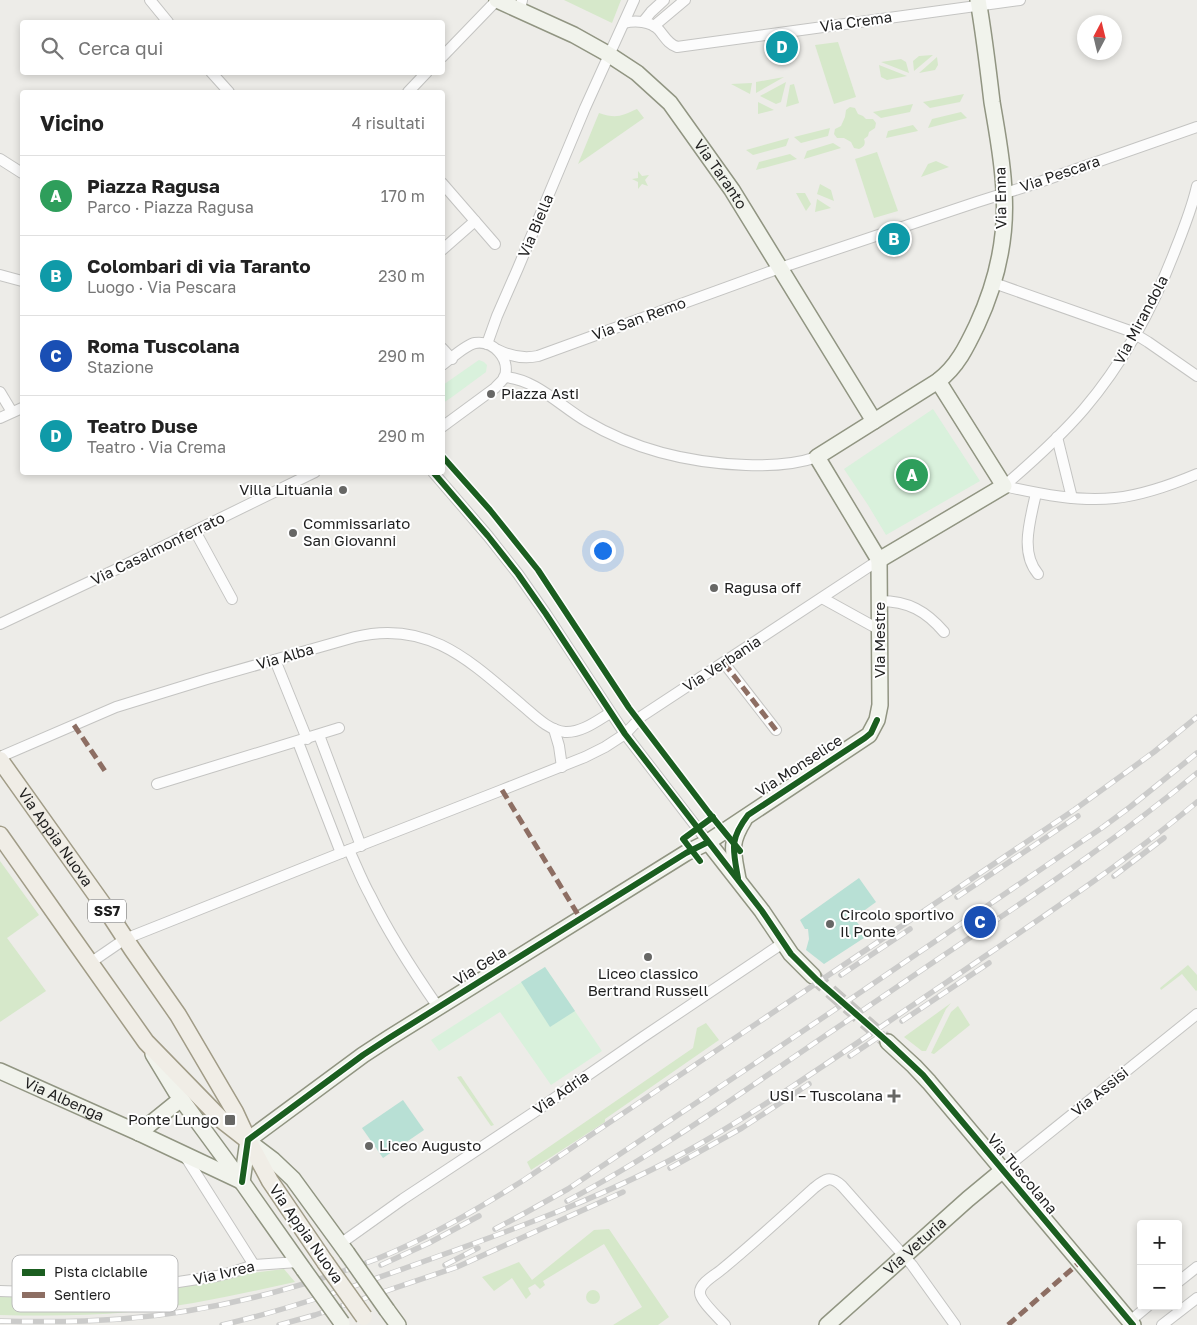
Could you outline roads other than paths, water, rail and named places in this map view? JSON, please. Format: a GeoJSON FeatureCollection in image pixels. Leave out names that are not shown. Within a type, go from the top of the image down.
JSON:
{"type":"FeatureCollection","features":[{"type":"Feature","properties":{"kind":"main road","name":"Via Taranto"},"geometry":{"type":"LineString","coordinates":[[497,0],[521,5],[608,54],[637,73],[673,107],[723,178],[874,421]]}},
{"type":"Feature","properties":{"kind":"main road","name":"Via Enna"},"geometry":{"type":"LineString","coordinates":[[818,457],[938,381],[951,370],[964,350],[981,316],[994,283],[1002,243],[1004,194],[978,3]]}},
{"type":"Feature","properties":{"kind":"main road"},"geometry":{"type":"LineString","coordinates":[[818,457],[879,560],[1004,486],[938,381]]}},
{"type":"Feature","properties":{"kind":"main road","name":"Via Mestre"},"geometry":{"type":"LineString","coordinates":[[877,720],[880,705],[879,560]]}},
{"type":"Feature","properties":{"kind":"main road","name":"Via Monselice"},"geometry":{"type":"LineString","coordinates":[[708,842],[865,738],[871,733],[877,720]]}},
{"type":"Feature","properties":{"kind":"main road","name":"Via Appia Nuova"},"geometry":{"type":"LineString","coordinates":[[0,759],[178,1015],[235,1112],[276,1191],[367,1321]]}},
{"type":"Feature","properties":{"kind":"main road"},"geometry":{"type":"LineString","coordinates":[[738,880],[734,842],[737,831],[748,815]]}},
{"type":"Feature","properties":{"kind":"main road","name":"SS7"},"geometry":{"type":"LineString","coordinates":[[0,834],[146,1042],[223,1121],[248,1140]]}},
{"type":"Feature","properties":{"kind":"main road"},"geometry":{"type":"LineString","coordinates":[[708,842],[762,911],[791,954],[813,976]]}},
{"type":"Feature","properties":{"kind":"main road","name":"Via Gela"},"geometry":{"type":"LineString","coordinates":[[248,1140],[363,1055],[686,853],[708,842]]}},
{"type":"Feature","properties":{"kind":"main road"},"geometry":{"type":"LineString","coordinates":[[139,1133],[181,1099],[146,1042]]}},
{"type":"Feature","properties":{"kind":"main road","name":"Via Tuscolana"},"geometry":{"type":"LineString","coordinates":[[888,1042],[923,1075],[1132,1323]]}},
{"type":"Feature","properties":{"kind":"main road","name":"Via Albenga"},"geometry":{"type":"LineString","coordinates":[[0,1071],[183,1153],[242,1182]]}},
{"type":"Feature","properties":{"kind":"main road","name":"Via Appia Nuova"},"geometry":{"type":"LineString","coordinates":[[181,1099],[342,1324]]}},
{"type":"Feature","properties":{"kind":"main road"},"geometry":{"type":"LineString","coordinates":[[242,1182],[248,1140]]}},
{"type":"Feature","properties":{"kind":"main road","name":"Via Appia Nuova"},"geometry":{"type":"LineString","coordinates":[[248,1140],[287,1173],[302,1191],[398,1325]]}},
{"type":"Feature","properties":{"kind":"main road","name":"Via Veturia"},"geometry":{"type":"LineString","coordinates":[[827,1325],[1003,1170]]}},
{"type":"Feature","properties":{"kind":"street"},"geometry":{"type":"LineString","coordinates":[[150,0],[166,20]]}},
{"type":"Feature","properties":{"kind":"street"},"geometry":{"type":"LineString","coordinates":[[445,54],[497,0]]}},
{"type":"Feature","properties":{"kind":"street","name":"Via Biella"},"geometry":{"type":"LineString","coordinates":[[487,344],[497,316],[608,54],[634,0]]}},
{"type":"Feature","properties":{"kind":"street"},"geometry":{"type":"LineString","coordinates":[[643,22],[664,0]]}},
{"type":"Feature","properties":{"kind":"street"},"geometry":{"type":"LineString","coordinates":[[654,26],[685,0]]}},
{"type":"Feature","properties":{"kind":"street"},"geometry":{"type":"LineString","coordinates":[[978,3],[1020,0]]}},
{"type":"Feature","properties":{"kind":"street","name":"Via Crema"},"geometry":{"type":"LineString","coordinates":[[624,23],[632,21],[643,22],[654,26],[670,44],[677,47],[978,3]]}},
{"type":"Feature","properties":{"kind":"street"},"geometry":{"type":"LineString","coordinates":[[215,75],[227,90]]}},
{"type":"Feature","properties":{"kind":"street"},"geometry":{"type":"LineString","coordinates":[[410,90],[425,75]]}},
{"type":"Feature","properties":{"kind":"street","name":"Via Pescara"},"geometry":{"type":"LineString","coordinates":[[780,268],[1004,194],[1197,127]]}},
{"type":"Feature","properties":{"kind":"street"},"geometry":{"type":"LineString","coordinates":[[0,159],[20,172]]}},
{"type":"Feature","properties":{"kind":"street"},"geometry":{"type":"LineString","coordinates":[[445,186],[496,244]]}},
{"type":"Feature","properties":{"kind":"street","name":"Via Mirandola"},"geometry":{"type":"LineString","coordinates":[[1004,486],[1057,437],[1092,400],[1116,366],[1136,334],[1170,264],[1190,211],[1197,186]]}},
{"type":"Feature","properties":{"kind":"street"},"geometry":{"type":"LineString","coordinates":[[445,247],[475,221]]}},
{"type":"Feature","properties":{"kind":"street","name":"Via San Remo"},"geometry":{"type":"LineString","coordinates":[[498,350],[521,357],[538,356],[780,268]]}},
{"type":"Feature","properties":{"kind":"street"},"geometry":{"type":"LineString","coordinates":[[0,275],[20,280]]}},
{"type":"Feature","properties":{"kind":"street"},"geometry":{"type":"LineString","coordinates":[[994,283],[1116,325],[1136,334],[1197,376]]}},
{"type":"Feature","properties":{"kind":"street"},"geometry":{"type":"LineString","coordinates":[[445,364],[472,344],[481,343],[498,350],[504,361],[505,371],[504,377],[495,388],[445,426]]}},
{"type":"Feature","properties":{"kind":"street"},"geometry":{"type":"LineString","coordinates":[[445,351],[452,359]]}},
{"type":"Feature","properties":{"kind":"street"},"geometry":{"type":"LineString","coordinates":[[504,377],[522,380],[536,386],[576,415],[613,436],[656,451],[710,462],[764,465],[793,463],[818,457]]}},
{"type":"Feature","properties":{"kind":"street"},"geometry":{"type":"LineString","coordinates":[[0,392],[12,412]]}},
{"type":"Feature","properties":{"kind":"street"},"geometry":{"type":"LineString","coordinates":[[0,418],[20,409]]}},
{"type":"Feature","properties":{"kind":"street"},"geometry":{"type":"LineString","coordinates":[[445,416],[456,417]]}},
{"type":"Feature","properties":{"kind":"street"},"geometry":{"type":"LineString","coordinates":[[1057,437],[1072,498]]}},
{"type":"Feature","properties":{"kind":"street"},"geometry":{"type":"LineString","coordinates":[[1004,486],[1072,498],[1116,498],[1163,486],[1197,474]]}},
{"type":"Feature","properties":{"kind":"street","name":"Via Casalmonferrato"},"geometry":{"type":"LineString","coordinates":[[0,624],[309,475]]}},
{"type":"Feature","properties":{"kind":"street"},"geometry":{"type":"LineString","coordinates":[[436,475],[518,574],[610,713],[708,842]]}},
{"type":"Feature","properties":{"kind":"street"},"geometry":{"type":"LineString","coordinates":[[1036,492],[1028,541],[1031,563],[1038,574]]}},
{"type":"Feature","properties":{"kind":"street"},"geometry":{"type":"LineString","coordinates":[[195,531],[232,599]]}},
{"type":"Feature","properties":{"kind":"street","name":"Via Verbania"},"geometry":{"type":"LineString","coordinates":[[90,963],[125,939],[595,752],[625,734],[642,716],[879,560]]}},
{"type":"Feature","properties":{"kind":"street"},"geometry":{"type":"LineString","coordinates":[[822,598],[880,630]]}},
{"type":"Feature","properties":{"kind":"street"},"geometry":{"type":"LineString","coordinates":[[880,601],[894,602],[921,611],[930,617],[944,632]]}},
{"type":"Feature","properties":{"kind":"street","name":"Via Alba"},"geometry":{"type":"LineString","coordinates":[[0,759],[116,707],[362,635],[389,633],[420,636],[439,643],[458,654],[505,690],[537,718],[554,729]]}},
{"type":"Feature","properties":{"kind":"street"},"geometry":{"type":"LineString","coordinates":[[275,660],[302,740],[345,852],[399,948],[438,1007]]}},
{"type":"Feature","properties":{"kind":"street"},"geometry":{"type":"LineString","coordinates":[[724,663],[776,730]]}},
{"type":"Feature","properties":{"kind":"street"},"geometry":{"type":"LineString","coordinates":[[554,729],[566,732],[581,730],[610,713]]}},
{"type":"Feature","properties":{"kind":"street"},"geometry":{"type":"LineString","coordinates":[[157,784],[339,728]]}},
{"type":"Feature","properties":{"kind":"street"},"geometry":{"type":"LineString","coordinates":[[554,729],[560,746],[562,766]]}},
{"type":"Feature","properties":{"kind":"street"},"geometry":{"type":"LineString","coordinates":[[319,735],[361,846]]}},
{"type":"Feature","properties":{"kind":"street","name":"Via Adria"},"geometry":{"type":"LineString","coordinates":[[344,1249],[417,1189],[536,1111],[783,943]]}},
{"type":"Feature","properties":{"kind":"street","name":"Via Assisi"},"geometry":{"type":"LineString","coordinates":[[1003,1170],[1197,1014]]}},
{"type":"Feature","properties":{"kind":"street"},"geometry":{"type":"LineString","coordinates":[[183,1153],[254,1264]]}},
{"type":"Feature","properties":{"kind":"street"},"geometry":{"type":"LineString","coordinates":[[725,1325],[701,1296],[702,1285],[814,1188],[825,1180],[832,1179],[836,1181],[912,1265],[955,1325]]}},
{"type":"Feature","properties":{"kind":"street","name":"Via Ivrea"},"geometry":{"type":"LineString","coordinates":[[178,1283],[234,1272],[254,1264],[301,1266]]}},
{"type":"Feature","properties":{"kind":"street"},"geometry":{"type":"LineString","coordinates":[[1182,1279],[1197,1267]]}},
{"type":"Feature","properties":{"kind":"street"},"geometry":{"type":"LineString","coordinates":[[1162,1325],[1197,1298]]}},
{"type":"Feature","properties":{"kind":"street"},"geometry":{"type":"LineString","coordinates":[[1132,1323],[1144,1310]]}},
{"type":"Feature","properties":{"kind":"tunnel"},"geometry":{"type":"LineString","coordinates":[[813,976],[888,1042]]}},
{"type":"Feature","properties":{"kind":"railway"},"geometry":{"type":"LineString","coordinates":[[0,1321],[60,1322],[121,1319],[153,1316],[218,1305],[281,1290],[343,1271],[394,1252],[432,1233],[524,1180],[1074,810],[1154,752],[1197,717]]}},
{"type":"Feature","properties":{"kind":"railway"},"geometry":{"type":"LineString","coordinates":[[495,1229],[568,1189],[855,996],[1103,827],[1197,753]]}},
{"type":"Feature","properties":{"kind":"railway"},"geometry":{"type":"LineString","coordinates":[[567,1201],[638,1160],[742,1093],[1059,877],[1115,837],[1197,773]]}},
{"type":"Feature","properties":{"kind":"railway"},"geometry":{"type":"LineString","coordinates":[[222,1325],[324,1296],[495,1236],[598,1195],[665,1163],[730,1126],[855,1045],[1074,895],[1137,850],[1197,802]]}},
{"type":"Feature","properties":{"kind":"railway"},"geometry":{"type":"LineString","coordinates":[[957,897],[1078,816]]}},
{"type":"Feature","properties":{"kind":"railway"},"geometry":{"type":"LineString","coordinates":[[1114,876],[1164,838]]}},
{"type":"Feature","properties":{"kind":"railway"},"geometry":{"type":"LineString","coordinates":[[841,975],[910,929]]}},
{"type":"Feature","properties":{"kind":"railway"},"geometry":{"type":"LineString","coordinates":[[902,1021],[989,963]]}},
{"type":"Feature","properties":{"kind":"railway"},"geometry":{"type":"LineString","coordinates":[[850,1056],[883,1034]]}},
{"type":"Feature","properties":{"kind":"railway"},"geometry":{"type":"LineString","coordinates":[[670,1168],[742,1128],[809,1084]]}},
{"type":"Feature","properties":{"kind":"railway"},"geometry":{"type":"LineString","coordinates":[[279,1325],[315,1315],[457,1267],[623,1192]]}},
{"type":"Feature","properties":{"kind":"railway"},"geometry":{"type":"LineString","coordinates":[[381,1265],[429,1243],[479,1216]]}},
{"type":"Feature","properties":{"kind":"railway"},"geometry":{"type":"LineString","coordinates":[[445,1265],[478,1248]]}},
{"type":"Feature","properties":{"kind":"place","name":"Teatro Duse"},"geometry":{"type":"Point","coordinates":[782,47]}},
{"type":"Feature","properties":{"kind":"place","name":"Colombari di via Taranto"},"geometry":{"type":"Point","coordinates":[894,239]}},
{"type":"Feature","properties":{"kind":"place","name":"Piazza Asti"},"geometry":{"type":"Point","coordinates":[491,394]}},
{"type":"Feature","properties":{"kind":"place","name":"Piazza Ragusa"},"geometry":{"type":"Point","coordinates":[912,475]}},
{"type":"Feature","properties":{"kind":"place","name":"Villa Lituania"},"geometry":{"type":"Point","coordinates":[343,490]}},
{"type":"Feature","properties":{"kind":"place","name":"Commissariato San Giovanni"},"geometry":{"type":"Point","coordinates":[293,533]}},
{"type":"Feature","properties":{"kind":"place","name":"Ragusa off"},"geometry":{"type":"Point","coordinates":[714,588]}},
{"type":"Feature","properties":{"kind":"place","name":"Roma Tuscolana"},"geometry":{"type":"Point","coordinates":[980,922]}},
{"type":"Feature","properties":{"kind":"place","name":"Circolo sportivo Il Ponte"},"geometry":{"type":"Point","coordinates":[830,924]}},
{"type":"Feature","properties":{"kind":"place","name":"Liceo classico Bertrand Russell"},"geometry":{"type":"Point","coordinates":[648,957]}},
{"type":"Feature","properties":{"kind":"place","name":"USI – Tuscolana"},"geometry":{"type":"Point","coordinates":[894,1096]}},
{"type":"Feature","properties":{"kind":"place","name":"Ponte Lungo"},"geometry":{"type":"Point","coordinates":[230,1120]}},
{"type":"Feature","properties":{"kind":"place","name":"Liceo Augusto"},"geometry":{"type":"Point","coordinates":[369,1146]}}]}
